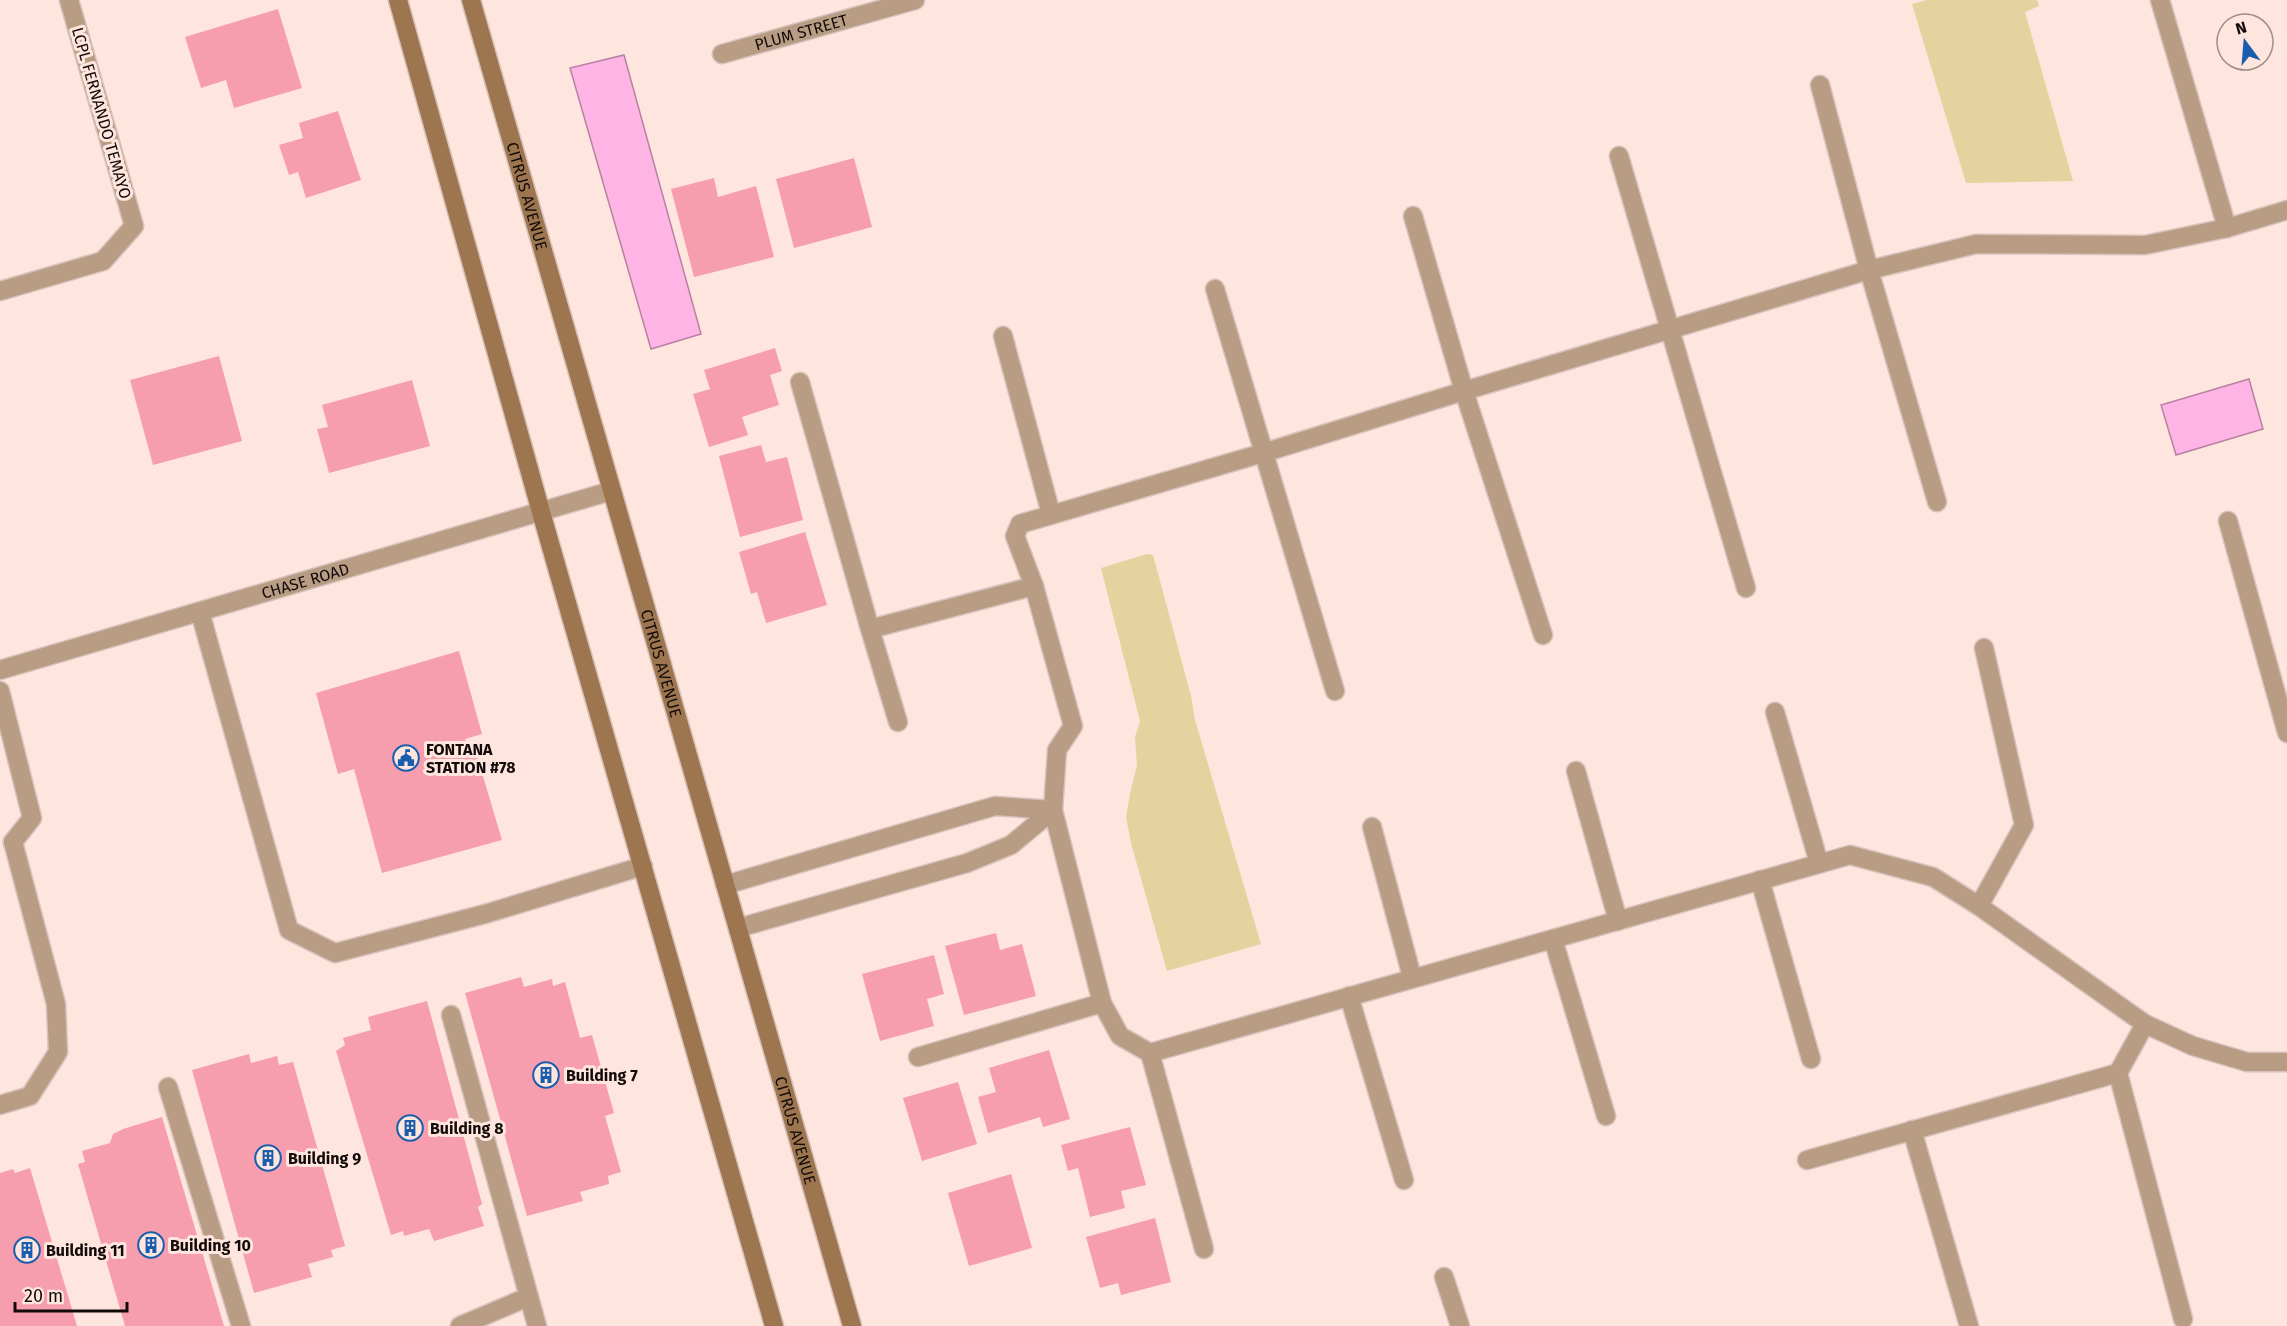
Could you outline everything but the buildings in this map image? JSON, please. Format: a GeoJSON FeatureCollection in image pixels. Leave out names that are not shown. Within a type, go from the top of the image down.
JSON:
{"type":"FeatureCollection","features":[{"type":"Feature","properties":{"kind":"main road"},"geometry":{"type":"LineString","coordinates":[[398,0],[541,512],[774,1326]]}},
{"type":"Feature","properties":{"kind":"main road","name":"CITRUS AVENUE"},"geometry":{"type":"LineString","coordinates":[[471,0],[852,1326]]}},
{"type":"Feature","properties":{"kind":"street","name":"LCPL FERNANDO TEMAYO"},"geometry":{"type":"LineString","coordinates":[[0,291],[103,261],[134,226],[69,0]]}},
{"type":"Feature","properties":{"kind":"street","name":"PLUM STREET"},"geometry":{"type":"LineString","coordinates":[[722,54],[915,0]]}},
{"type":"Feature","properties":{"kind":"street"},"geometry":{"type":"LineString","coordinates":[[2160,0],[2227,228]]}},
{"type":"Feature","properties":{"kind":"street"},"geometry":{"type":"LineString","coordinates":[[1820,86],[1869,270],[1936,502]]}},
{"type":"Feature","properties":{"kind":"street"},"geometry":{"type":"LineString","coordinates":[[1619,156],[1746,588]]}},
{"type":"Feature","properties":{"kind":"street"},"geometry":{"type":"LineString","coordinates":[[1204,1249],[1150,1053],[1120,1036],[1102,1003],[1053,810],[1057,750],[1073,726],[1034,586],[1015,536],[1020,524],[1869,270],[1976,244],[2145,245],[2227,228],[2287,210]]}},
{"type":"Feature","properties":{"kind":"street"},"geometry":{"type":"LineString","coordinates":[[1413,216],[1464,391],[1543,635]]}},
{"type":"Feature","properties":{"kind":"street"},"geometry":{"type":"LineString","coordinates":[[1215,289],[1335,691]]}},
{"type":"Feature","properties":{"kind":"street"},"geometry":{"type":"LineString","coordinates":[[1003,336],[1051,514]]}},
{"type":"Feature","properties":{"kind":"street"},"geometry":{"type":"LineString","coordinates":[[800,382],[898,722]]}},
{"type":"Feature","properties":{"kind":"street","name":"CHASE ROAD"},"geometry":{"type":"LineString","coordinates":[[0,670],[611,492]]}},
{"type":"Feature","properties":{"kind":"street"},"geometry":{"type":"LineString","coordinates":[[2228,521],[2287,733]]}},
{"type":"Feature","properties":{"kind":"street"},"geometry":{"type":"LineString","coordinates":[[870,629],[1034,586]]}},
{"type":"Feature","properties":{"kind":"street"},"geometry":{"type":"LineString","coordinates":[[200,612],[289,930],[335,953],[485,914],[643,866]]}},
{"type":"Feature","properties":{"kind":"street"},"geometry":{"type":"LineString","coordinates":[[1979,906],[2024,825],[1984,648]]}},
{"type":"Feature","properties":{"kind":"street"},"geometry":{"type":"LineString","coordinates":[[0,691],[32,818],[6,840],[20,867],[56,1004],[58,1052],[30,1096],[0,1105]]}},
{"type":"Feature","properties":{"kind":"street"},"geometry":{"type":"LineString","coordinates":[[1775,712],[1819,863]]}},
{"type":"Feature","properties":{"kind":"street"},"geometry":{"type":"LineString","coordinates":[[1576,771],[1618,921]]}},
{"type":"Feature","properties":{"kind":"street"},"geometry":{"type":"LineString","coordinates":[[725,885],[995,806],[1053,810]]}},
{"type":"Feature","properties":{"kind":"street"},"geometry":{"type":"LineString","coordinates":[[738,928],[967,862],[1011,845],[1053,810]]}},
{"type":"Feature","properties":{"kind":"street"},"geometry":{"type":"LineString","coordinates":[[1372,827],[1412,978]]}},
{"type":"Feature","properties":{"kind":"street"},"geometry":{"type":"LineString","coordinates":[[1150,1053],[1850,855],[1933,877],[1979,906],[2145,1024],[2193,1046],[2247,1062],[2287,1062]]}},
{"type":"Feature","properties":{"kind":"street"},"geometry":{"type":"LineString","coordinates":[[1761,880],[1811,1059]]}},
{"type":"Feature","properties":{"kind":"street"},"geometry":{"type":"LineString","coordinates":[[1553,939],[1606,1116]]}},
{"type":"Feature","properties":{"kind":"street"},"geometry":{"type":"LineString","coordinates":[[1349,996],[1404,1180]]}},
{"type":"Feature","properties":{"kind":"street"},"geometry":{"type":"LineString","coordinates":[[918,1057],[1102,1003]]}},
{"type":"Feature","properties":{"kind":"street"},"geometry":{"type":"LineString","coordinates":[[451,1015],[537,1326]]}},
{"type":"Feature","properties":{"kind":"street"},"geometry":{"type":"LineString","coordinates":[[2145,1024],[2118,1073],[2183,1319]]}},
{"type":"Feature","properties":{"kind":"street"},"geometry":{"type":"LineString","coordinates":[[1807,1160],[2118,1073]]}},
{"type":"Feature","properties":{"kind":"street"},"geometry":{"type":"LineString","coordinates":[[168,1087],[241,1326]]}},
{"type":"Feature","properties":{"kind":"street"},"geometry":{"type":"LineString","coordinates":[[1912,1130],[1969,1326]]}},
{"type":"Feature","properties":{"kind":"street"},"geometry":{"type":"LineString","coordinates":[[1444,1277],[1460,1326]]}},
{"type":"Feature","properties":{"kind":"street"},"geometry":{"type":"LineString","coordinates":[[459,1326],[528,1297]]}},
{"type":"Feature","properties":{"kind":"shaded area"},"geometry":{"type":"Polygon","coordinates":[[[1927,0],[2037,0],[2039,6],[2025,12],[2073,181],[1966,183],[1912,4],[1927,0]]]}},
{"type":"Feature","properties":{"kind":"shaded area"},"geometry":{"type":"Polygon","coordinates":[[[624,55],[701,334],[651,349],[570,68],[624,55]]]}},
{"type":"Feature","properties":{"kind":"shaded area"},"geometry":{"type":"Polygon","coordinates":[[[2249,379],[2263,429],[2176,455],[2161,405],[2249,379]]]}},
{"type":"Feature","properties":{"kind":"shaded area"},"geometry":{"type":"Polygon","coordinates":[[[1147,554],[1153,555],[1191,696],[1195,720],[1261,944],[1167,971],[1131,843],[1126,817],[1137,765],[1135,737],[1140,721],[1101,568],[1147,554]]]}},
{"type":"Feature","properties":{"kind":"place","name":"FONTANA STATION #78"},"geometry":{"type":"Point","coordinates":[406,758]}},
{"type":"Feature","properties":{"kind":"place","name":"Building 7"},"geometry":{"type":"Point","coordinates":[546,1075]}},
{"type":"Feature","properties":{"kind":"place","name":"Building 8"},"geometry":{"type":"Point","coordinates":[410,1128]}},
{"type":"Feature","properties":{"kind":"place","name":"Building 9"},"geometry":{"type":"Point","coordinates":[268,1158]}},
{"type":"Feature","properties":{"kind":"place","name":"Building 10"},"geometry":{"type":"Point","coordinates":[151,1245]}},
{"type":"Feature","properties":{"kind":"place","name":"Building 11"},"geometry":{"type":"Point","coordinates":[27,1250]}}]}
